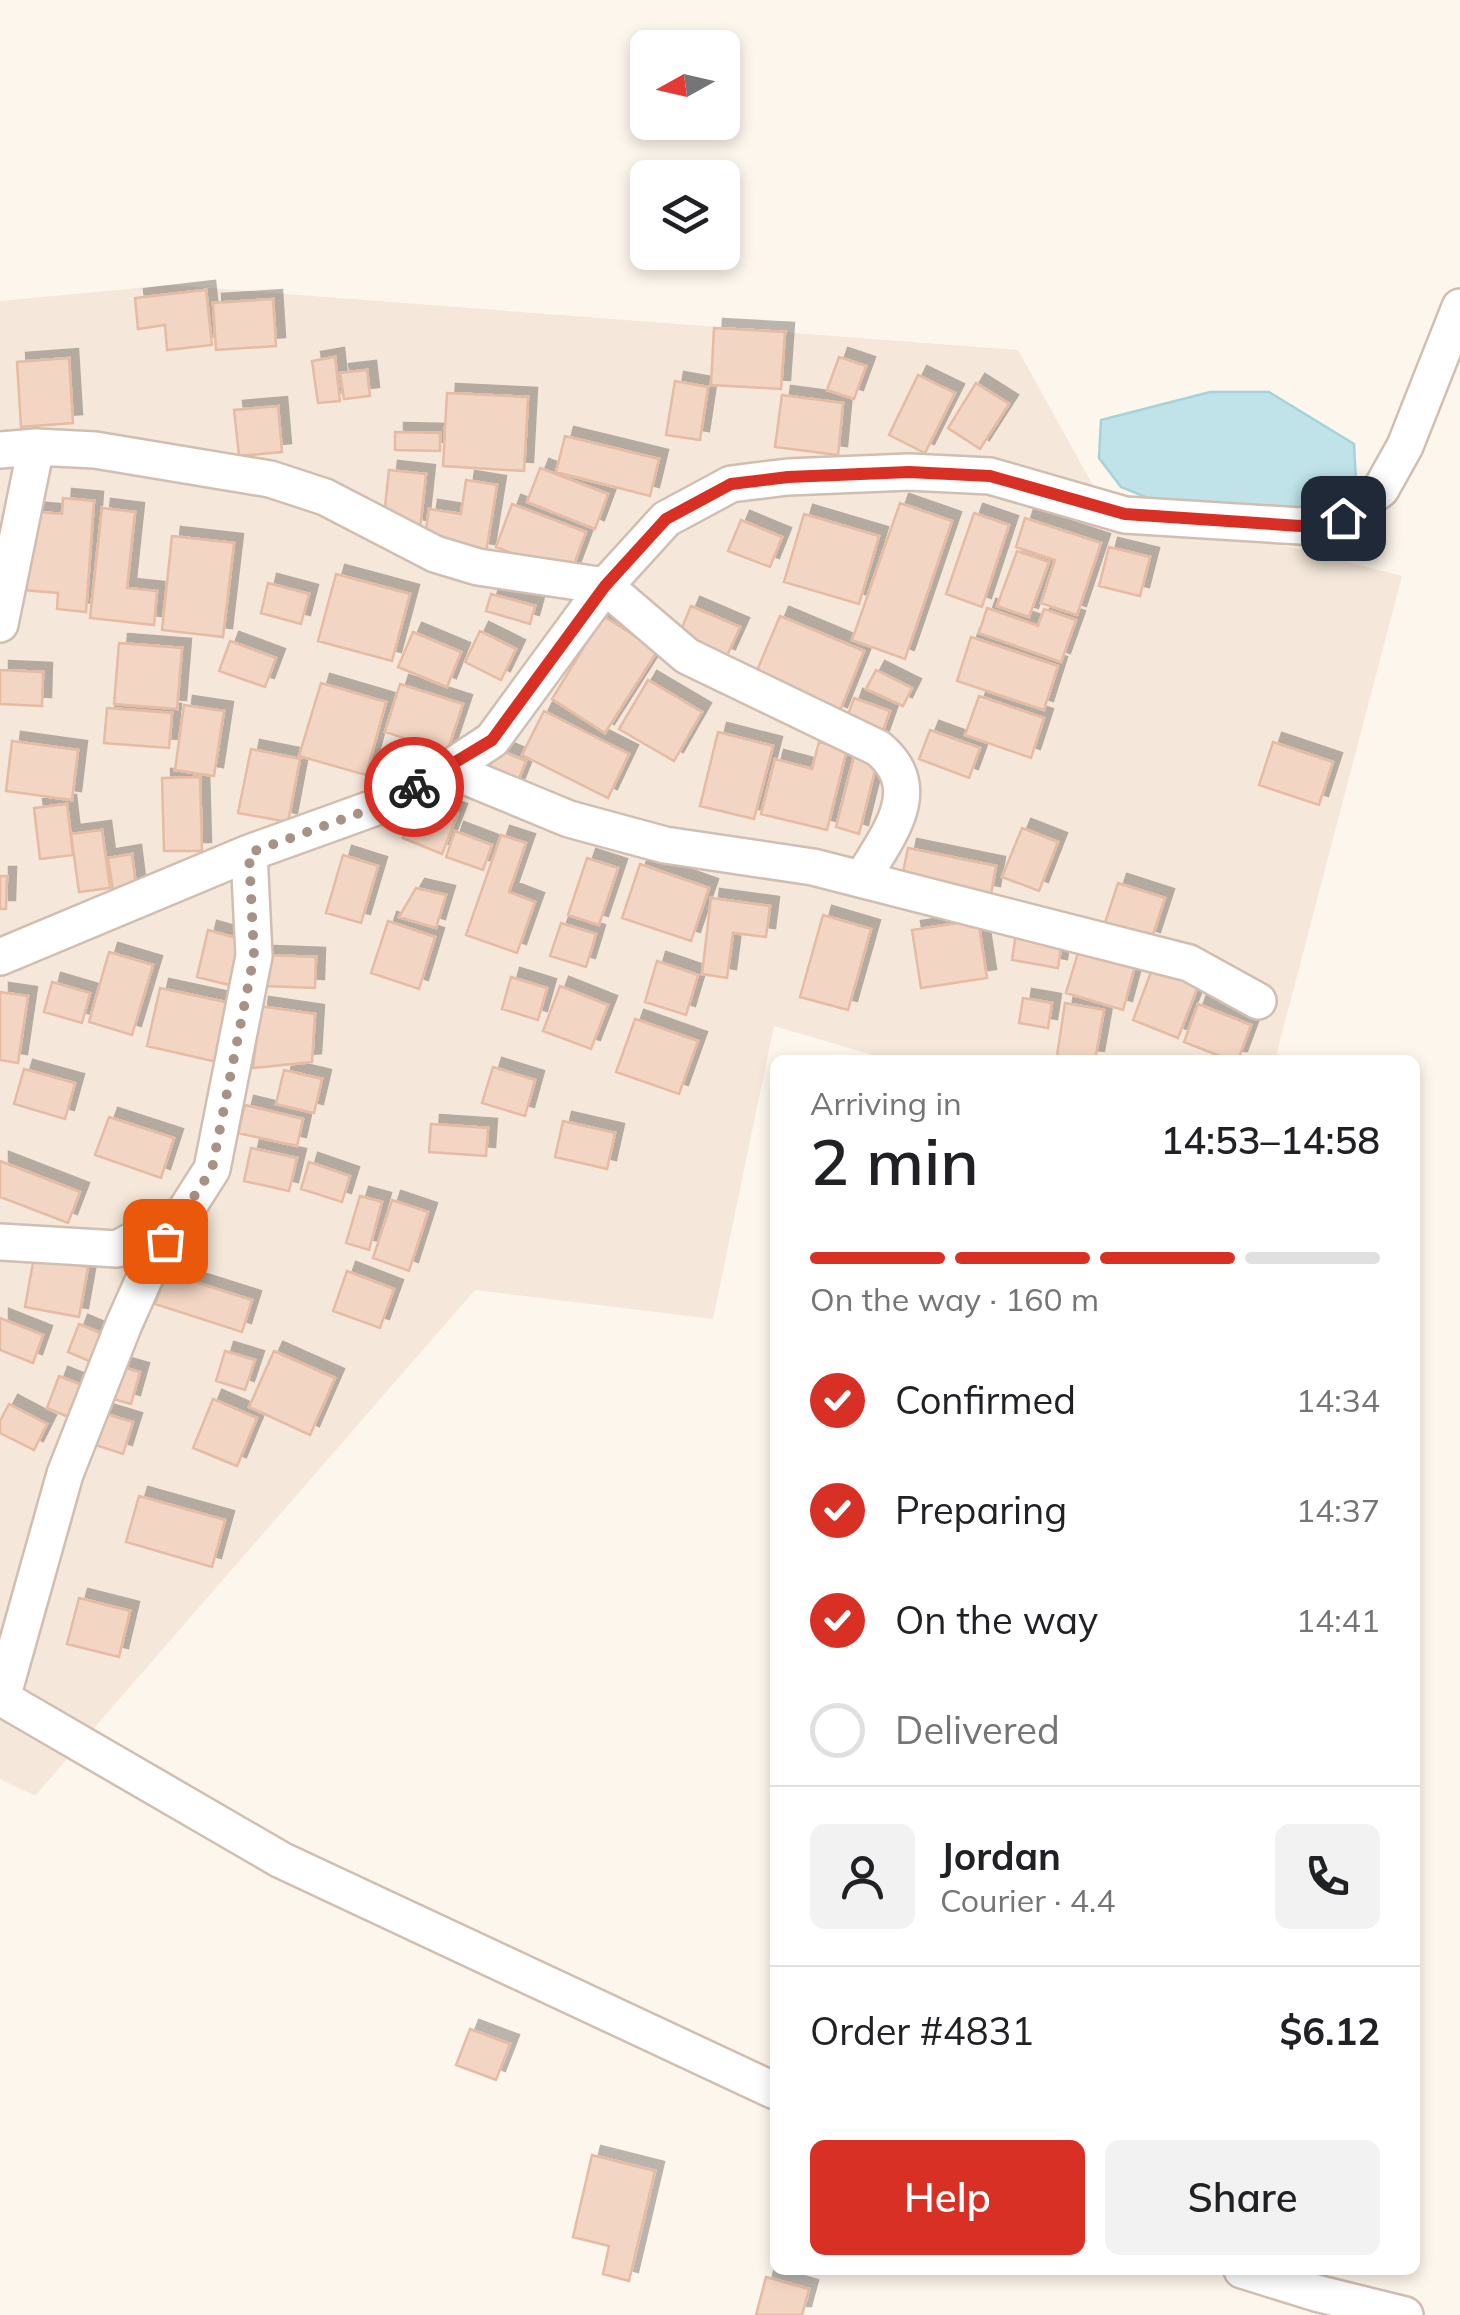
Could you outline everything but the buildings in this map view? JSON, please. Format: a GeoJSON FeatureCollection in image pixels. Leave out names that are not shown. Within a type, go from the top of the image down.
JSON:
{"type":"FeatureCollection","features":[{"type":"Feature","properties":{"kind":"street"},"geometry":{"type":"LineString","coordinates":[[0,957],[249,853],[382,805],[448,769],[492,740],[605,586],[666,519],[731,484],[788,477],[909,472],[990,476],[1125,514],[1300,526],[1343,518],[1381,489],[1405,446],[1460,307]]}},
{"type":"Feature","properties":{"kind":"street"},"geometry":{"type":"LineString","coordinates":[[0,624],[36,447]]}},
{"type":"Feature","properties":{"kind":"street"},"geometry":{"type":"LineString","coordinates":[[0,450],[95,450],[270,480],[325,497],[435,554],[478,567],[605,586],[687,656],[878,748],[896,762],[903,786],[899,814],[862,879]]}},
{"type":"Feature","properties":{"kind":"street"},"geometry":{"type":"LineString","coordinates":[[448,769],[569,818],[666,845],[813,867],[1189,963],[1258,1001]]}},
{"type":"Feature","properties":{"kind":"street"},"geometry":{"type":"LineString","coordinates":[[249,853],[254,956],[212,1169],[148,1268],[65,1474],[1,1697],[280,1860],[770,2090]]}},
{"type":"Feature","properties":{"kind":"street"},"geometry":{"type":"LineString","coordinates":[[0,1242],[116,1248],[181,1215]]}},
{"type":"Feature","properties":{"kind":"street"},"geometry":{"type":"LineString","coordinates":[[1257,2275],[1316,2294],[1405,2315]]}},
{"type":"Feature","properties":{"kind":"shaded area"},"geometry":{"type":"Polygon","coordinates":[[[170,285],[1018,350],[1100,498],[1402,576],[1276,1055],[873,1055],[774,1026],[713,1319],[475,1290],[35,1796],[0,1779],[0,301],[170,285]]]}},
{"type":"Feature","properties":{"kind":"water"},"geometry":{"type":"Polygon","coordinates":[[[1210,392],[1269,392],[1354,444],[1356,482],[1319,510],[1175,509],[1121,487],[1099,458],[1101,420],[1210,392]]]}},
{"type":"Feature","properties":{"kind":"way so far"},"geometry":{"type":"LineString","coordinates":[[165,1241],[212,1169],[254,956],[249,853],[382,805],[414,787]]}},
{"type":"Feature","properties":{"kind":"route"},"geometry":{"type":"LineString","coordinates":[[414,787],[492,740],[605,586],[666,519],[731,484],[788,477],[909,472],[990,476],[1125,514],[1300,526],[1343,518]]}}]}
